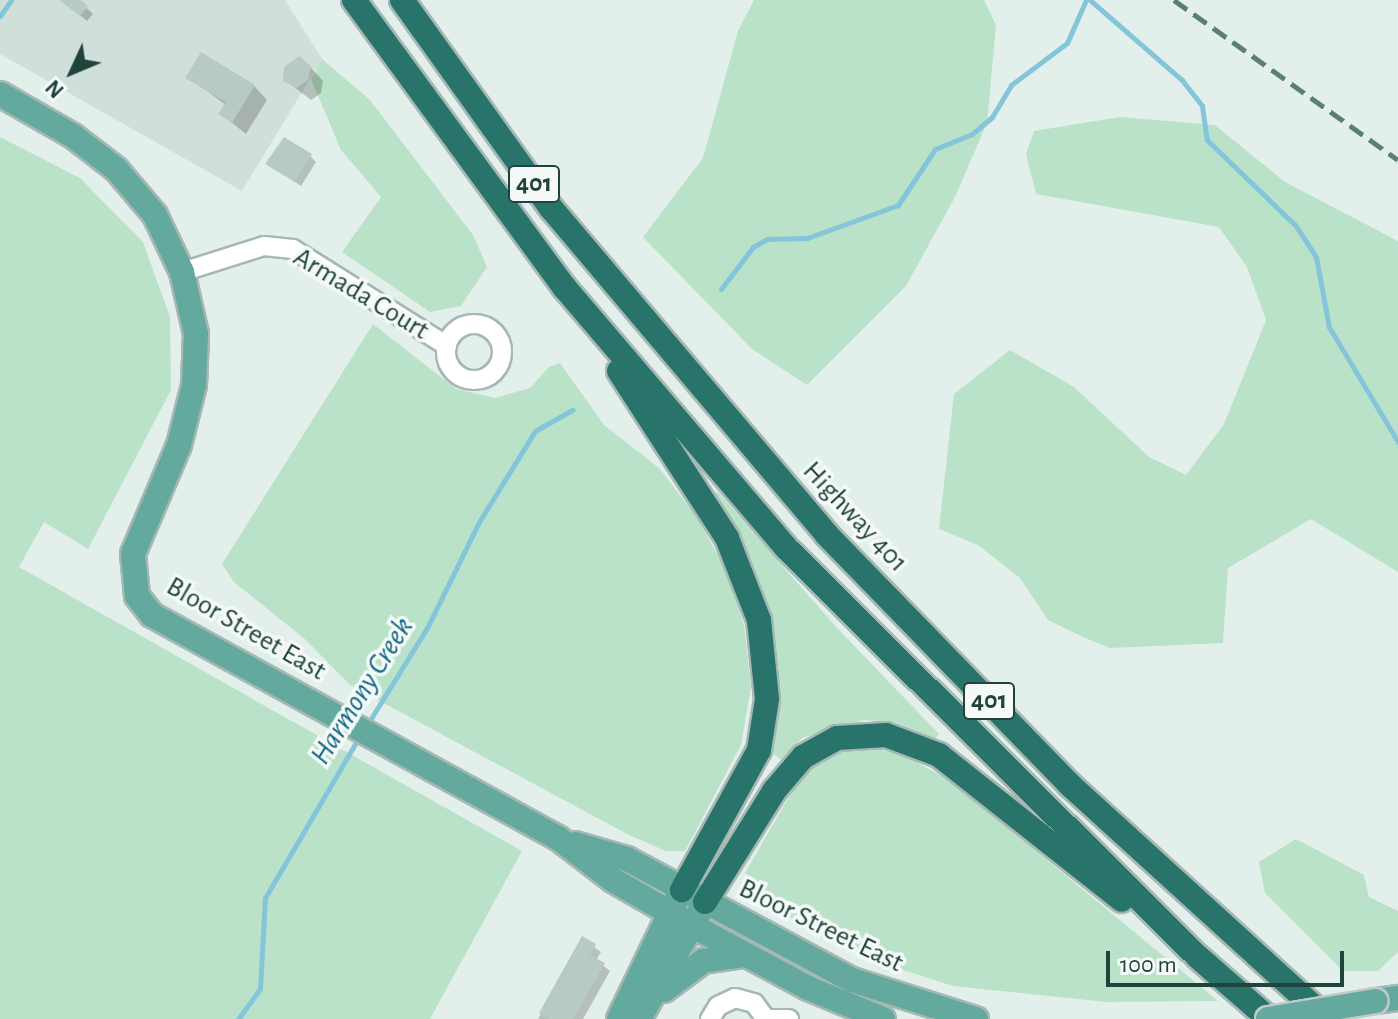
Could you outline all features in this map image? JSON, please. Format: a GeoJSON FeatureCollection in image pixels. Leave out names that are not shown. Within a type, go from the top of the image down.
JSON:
{"type":"FeatureCollection","features":[{"type":"Feature","properties":{"kind":"highway","name":"401"},"geometry":{"type":"LineString","coordinates":[[354,0],[565,288],[786,548],[1198,957],[1269,1019]]}},
{"type":"Feature","properties":{"kind":"highway","name":"Highway 401"},"geometry":{"type":"LineString","coordinates":[[402,0],[551,208],[827,535],[1070,785],[1327,1019]]}},
{"type":"Feature","properties":{"kind":"highway"},"geometry":{"type":"LineString","coordinates":[[565,288],[727,538],[759,620],[767,699],[759,750],[682,890]]}},
{"type":"Feature","properties":{"kind":"highway"},"geometry":{"type":"LineString","coordinates":[[705,902],[774,791],[803,757],[837,738],[886,735],[939,755],[1198,957]]}},
{"type":"Feature","properties":{"kind":"main road","name":"Bloor Street East"},"geometry":{"type":"LineString","coordinates":[[0,94],[73,136],[116,169],[155,215],[182,272],[196,334],[194,385],[179,445],[133,554],[137,596],[152,615],[558,838],[613,880],[691,925],[883,1019]]}},
{"type":"Feature","properties":{"kind":"main road","name":"Bloor Street East"},"geometry":{"type":"LineString","coordinates":[[558,838],[627,859],[852,980],[976,1019]]}},
{"type":"Feature","properties":{"kind":"main road"},"geometry":{"type":"LineString","coordinates":[[619,1019],[668,912],[682,890]]}},
{"type":"Feature","properties":{"kind":"main road"},"geometry":{"type":"LineString","coordinates":[[642,1014],[705,902]]}},
{"type":"Feature","properties":{"kind":"main road"},"geometry":{"type":"LineString","coordinates":[[642,1014],[686,969],[714,956],[750,956]]}},
{"type":"Feature","properties":{"kind":"main road"},"geometry":{"type":"LineString","coordinates":[[1269,1019],[1387,1000]]}},
{"type":"Feature","properties":{"kind":"street","name":"Armada Court"},"geometry":{"type":"LineString","coordinates":[[182,272],[264,246],[293,249],[447,346]]}},
{"type":"Feature","properties":{"kind":"street"},"geometry":{"type":"LineString","coordinates":[[710,1019],[718,1006],[735,998],[754,1003],[766,1019],[789,1019]]}},
{"type":"Feature","properties":{"kind":"shaded area"},"geometry":{"type":"Polygon","coordinates":[[[0,0],[285,0],[322,59],[242,191],[0,54],[0,0]]]}},
{"type":"Feature","properties":{"kind":"green space"},"geometry":{"type":"Polygon","coordinates":[[[754,0],[984,0],[996,25],[987,123],[955,197],[906,286],[807,385],[752,349],[643,237],[703,158],[738,31],[754,0]]]}},
{"type":"Feature","properties":{"kind":"green space"},"geometry":{"type":"Polygon","coordinates":[[[322,59],[370,100],[473,235],[487,267],[461,306],[430,312],[342,252],[381,197],[341,150],[311,79],[322,59]]]}},
{"type":"Feature","properties":{"kind":"green space"},"geometry":{"type":"Polygon","coordinates":[[[1120,117],[1215,125],[1285,182],[1398,241],[1398,572],[1311,519],[1228,568],[1223,643],[1110,648],[1048,620],[1020,578],[978,545],[939,529],[954,394],[1010,350],[1074,387],[1149,457],[1186,475],[1224,424],[1266,320],[1247,267],[1219,227],[1036,194],[1026,154],[1034,131],[1120,117]]]}},
{"type":"Feature","properties":{"kind":"green space"},"geometry":{"type":"Polygon","coordinates":[[[0,137],[80,178],[143,242],[170,317],[171,390],[88,549],[44,522],[19,567],[522,851],[430,1019],[0,1019],[0,137]]]}},
{"type":"Feature","properties":{"kind":"green space"},"geometry":{"type":"Polygon","coordinates":[[[373,324],[456,389],[495,398],[530,388],[549,367],[560,363],[604,425],[659,468],[696,516],[725,568],[744,625],[751,687],[741,745],[685,851],[666,851],[629,835],[350,685],[306,640],[234,582],[222,564],[373,324]]]}},
{"type":"Feature","properties":{"kind":"green space"},"geometry":{"type":"Polygon","coordinates":[[[717,491],[837,628],[939,734],[935,739],[895,722],[864,720],[802,738],[782,760],[769,751],[776,670],[770,609],[750,557],[713,499],[717,491]]]}},
{"type":"Feature","properties":{"kind":"green space"},"geometry":{"type":"Polygon","coordinates":[[[876,748],[909,758],[951,781],[1218,1001],[1106,1002],[953,986],[875,961],[762,903],[749,889],[745,873],[793,790],[815,762],[845,750],[876,748]]]}},
{"type":"Feature","properties":{"kind":"green space"},"geometry":{"type":"Polygon","coordinates":[[[1296,839],[1364,875],[1369,897],[1398,911],[1398,952],[1378,971],[1343,971],[1265,893],[1259,862],[1296,839]]]}},
{"type":"Feature","properties":{"kind":"building"},"geometry":{"type":"Polygon","coordinates":[[[59,0],[81,0],[88,6],[80,16],[59,0]]]}},
{"type":"Feature","properties":{"kind":"building"},"geometry":{"type":"Polygon","coordinates":[[[201,52],[255,85],[232,123],[218,114],[226,102],[185,78],[201,52]]]}},
{"type":"Feature","properties":{"kind":"building"},"geometry":{"type":"Polygon","coordinates":[[[299,56],[311,66],[308,80],[296,88],[283,81],[284,67],[299,56]]]}},
{"type":"Feature","properties":{"kind":"building"},"geometry":{"type":"Polygon","coordinates":[[[284,137],[312,154],[295,182],[265,164],[284,137]]]}},
{"type":"Feature","properties":{"kind":"building"},"geometry":{"type":"Polygon","coordinates":[[[582,936],[596,944],[590,955],[605,963],[573,1019],[551,1019],[539,1013],[582,936]]]}},
{"type":"Feature","properties":{"kind":"waterway"},"geometry":{"type":"LineString","coordinates":[[0,16],[11,0]]}},
{"type":"Feature","properties":{"kind":"waterway","name":"Harmony Creek"},"geometry":{"type":"LineString","coordinates":[[721,289],[753,247],[767,239],[807,238],[898,205],[935,149],[972,134],[992,117],[1011,85],[1067,43],[1086,0]]}},
{"type":"Feature","properties":{"kind":"waterway"},"geometry":{"type":"LineString","coordinates":[[1090,0],[1182,80],[1202,106],[1207,140],[1296,226],[1316,257],[1329,327],[1398,442]]}},
{"type":"Feature","properties":{"kind":"waterway","name":"Harmony Creek"},"geometry":{"type":"LineString","coordinates":[[367,725],[427,628],[479,522],[535,431],[572,410]]}},
{"type":"Feature","properties":{"kind":"waterway","name":"Harmony Creek"},"geometry":{"type":"LineString","coordinates":[[238,1019],[260,989],[265,898],[359,737]]}},
{"type":"Feature","properties":{"kind":"railway"},"geometry":{"type":"LineString","coordinates":[[1174,0],[1398,160]]}}]}
